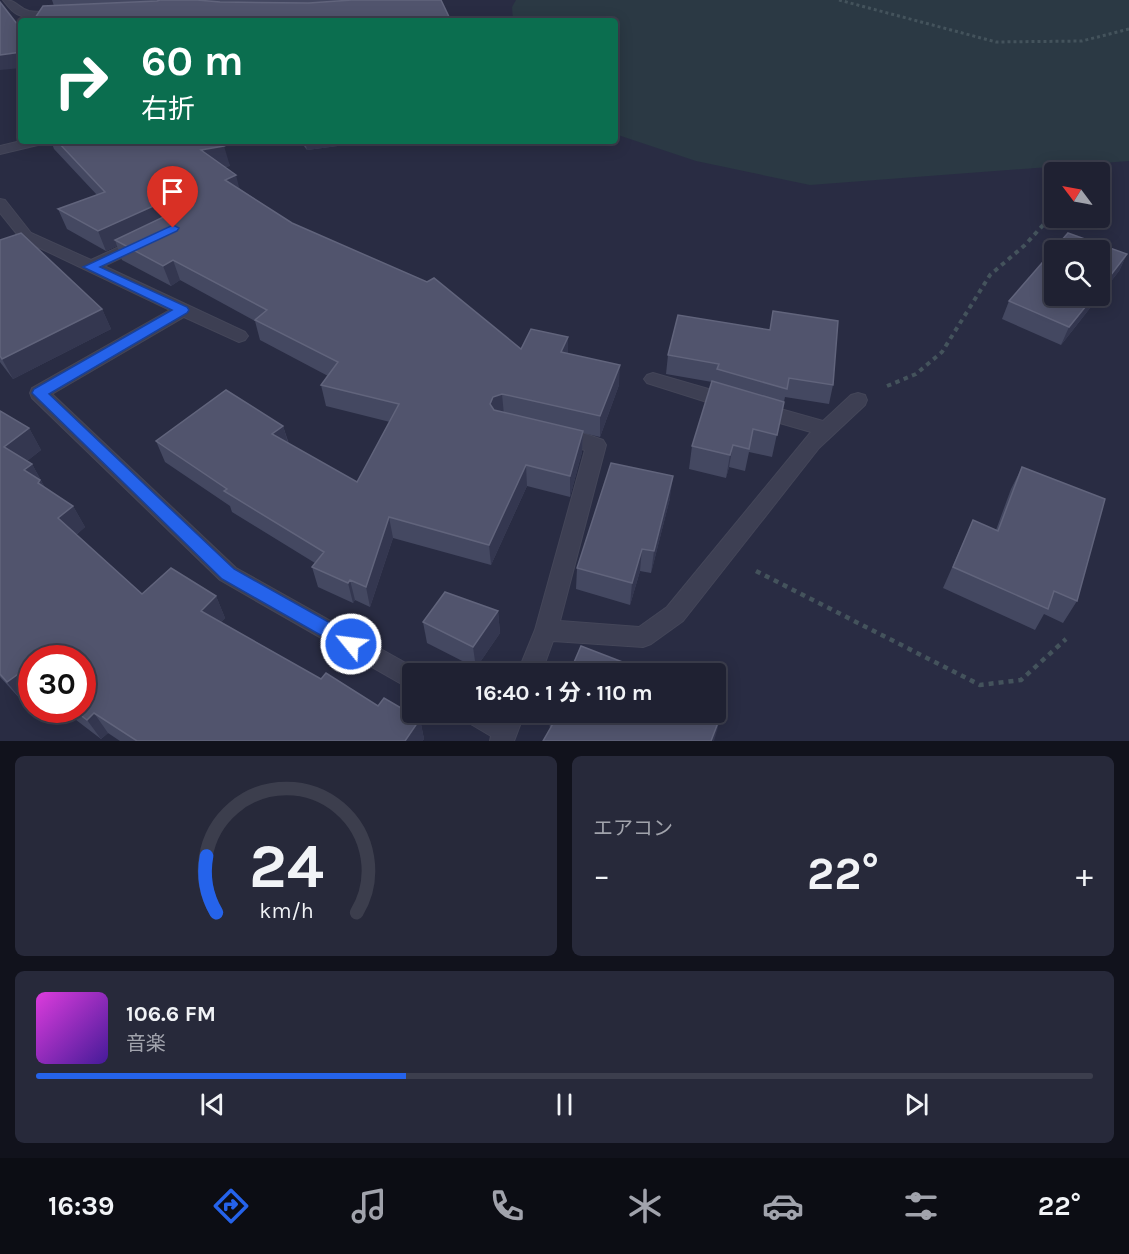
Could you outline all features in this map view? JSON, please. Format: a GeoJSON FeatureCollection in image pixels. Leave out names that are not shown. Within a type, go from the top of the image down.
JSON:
{"type":"FeatureCollection","features":[{"type":"Feature","properties":{"kind":"street"},"geometry":{"type":"LineString","coordinates":[[9,0],[14,9],[27,16],[72,14]]}},
{"type":"Feature","properties":{"kind":"street"},"geometry":{"type":"LineString","coordinates":[[0,150],[25,144]]}},
{"type":"Feature","properties":{"kind":"street"},"geometry":{"type":"LineString","coordinates":[[0,203],[26,236],[239,336]]}},
{"type":"Feature","properties":{"kind":"street"},"geometry":{"type":"LineString","coordinates":[[90,267],[152,238]]}},
{"type":"Feature","properties":{"kind":"street"},"geometry":{"type":"LineString","coordinates":[[183,310],[39,393],[228,574],[402,672]]}},
{"type":"Feature","properties":{"kind":"street"},"geometry":{"type":"LineString","coordinates":[[653,380],[825,429]]}},
{"type":"Feature","properties":{"kind":"street"},"geometry":{"type":"LineString","coordinates":[[546,630],[643,637],[675,614],[825,429],[858,400]]}},
{"type":"Feature","properties":{"kind":"street"},"geometry":{"type":"LineString","coordinates":[[533,663],[546,630],[596,445],[538,432]]}},
{"type":"Feature","properties":{"kind":"path"},"geometry":{"type":"LineString","coordinates":[[839,0],[996,42],[1082,41],[1129,29]]}},
{"type":"Feature","properties":{"kind":"path"},"geometry":{"type":"LineString","coordinates":[[858,400],[916,374],[942,352],[990,275],[1025,245],[1044,224]]}},
{"type":"Feature","properties":{"kind":"path"},"geometry":{"type":"LineString","coordinates":[[723,554],[980,685],[1021,680],[1066,639]]}},
{"type":"Feature","properties":{"kind":"shaded area"},"geometry":{"type":"Polygon","coordinates":[[[516,0],[1129,0],[1129,161],[1044,162],[1044,167],[810,185],[696,161],[618,135],[618,18],[513,18],[512,7],[516,0]]]}},
{"type":"Feature","properties":{"kind":"building"},"geometry":{"type":"Polygon","coordinates":[[[352,0],[441,0],[450,18],[35,18],[43,6],[157,1],[309,3],[352,0]]]}},
{"type":"Feature","properties":{"kind":"building"},"geometry":{"type":"Polygon","coordinates":[[[0,2],[18,25],[18,52],[0,55],[0,2]]]}},
{"type":"Feature","properties":{"kind":"building"},"geometry":{"type":"Polygon","coordinates":[[[60,144],[222,144],[224,146],[201,150],[236,175],[225,180],[292,223],[427,282],[434,278],[521,349],[531,329],[568,337],[561,352],[620,365],[600,416],[502,394],[493,397],[490,404],[494,410],[583,431],[570,476],[526,465],[489,545],[389,517],[366,587],[350,580],[348,583],[312,567],[324,552],[224,491],[227,489],[156,441],[226,390],[283,426],[272,434],[357,482],[399,404],[321,385],[338,362],[255,320],[267,310],[173,260],[163,266],[115,240],[172,213],[177,208],[173,203],[160,203],[98,231],[58,209],[105,192],[60,144]]]}},
{"type":"Feature","properties":{"kind":"building"},"geometry":{"type":"Polygon","coordinates":[[[21,233],[102,309],[2,359],[0,356],[0,240],[21,233]]]}},
{"type":"Feature","properties":{"kind":"building"},"geometry":{"type":"Polygon","coordinates":[[[1068,233],[1088,240],[1062,240],[1068,233]]]}},
{"type":"Feature","properties":{"kind":"building"},"geometry":{"type":"Polygon","coordinates":[[[1110,248],[1127,254],[1110,276],[1110,248]]]}},
{"type":"Feature","properties":{"kind":"building"},"geometry":{"type":"Polygon","coordinates":[[[1044,261],[1044,306],[1086,306],[1069,327],[1009,301],[1044,261]]]}},
{"type":"Feature","properties":{"kind":"building"},"geometry":{"type":"Polygon","coordinates":[[[773,311],[838,321],[833,385],[789,378],[787,389],[717,369],[719,364],[668,355],[678,315],[770,330],[773,311]]]}},
{"type":"Feature","properties":{"kind":"building"},"geometry":{"type":"Polygon","coordinates":[[[712,381],[784,402],[777,435],[753,429],[749,449],[733,445],[730,455],[692,446],[712,381]]]}},
{"type":"Feature","properties":{"kind":"building"},"geometry":{"type":"Polygon","coordinates":[[[0,411],[29,428],[4,447],[32,464],[24,470],[40,480],[38,483],[73,506],[58,518],[142,594],[171,568],[216,596],[201,611],[321,679],[326,673],[378,706],[384,698],[402,708],[402,723],[417,723],[405,741],[137,741],[96,714],[96,645],[18,645],[18,674],[7,682],[0,674],[0,411]]]}},
{"type":"Feature","properties":{"kind":"building"},"geometry":{"type":"Polygon","coordinates":[[[611,463],[673,476],[654,551],[642,549],[632,583],[577,568],[611,463]]]}},
{"type":"Feature","properties":{"kind":"building"},"geometry":{"type":"Polygon","coordinates":[[[1022,467],[1105,499],[1077,601],[1054,591],[1048,609],[953,567],[973,520],[998,531],[1022,467]]]}},
{"type":"Feature","properties":{"kind":"building"},"geometry":{"type":"Polygon","coordinates":[[[445,592],[498,611],[473,647],[423,622],[445,592]]]}},
{"type":"Feature","properties":{"kind":"building"},"geometry":{"type":"Polygon","coordinates":[[[581,646],[625,663],[574,663],[581,646]]]}},
{"type":"Feature","properties":{"kind":"building"},"geometry":{"type":"Polygon","coordinates":[[[553,723],[718,723],[711,741],[543,741],[553,723]]]}},
{"type":"Feature","properties":{"kind":"route"},"geometry":{"type":"LineString","coordinates":[[173,228],[90,267],[183,310],[39,393],[228,574],[351,644]]}}]}
